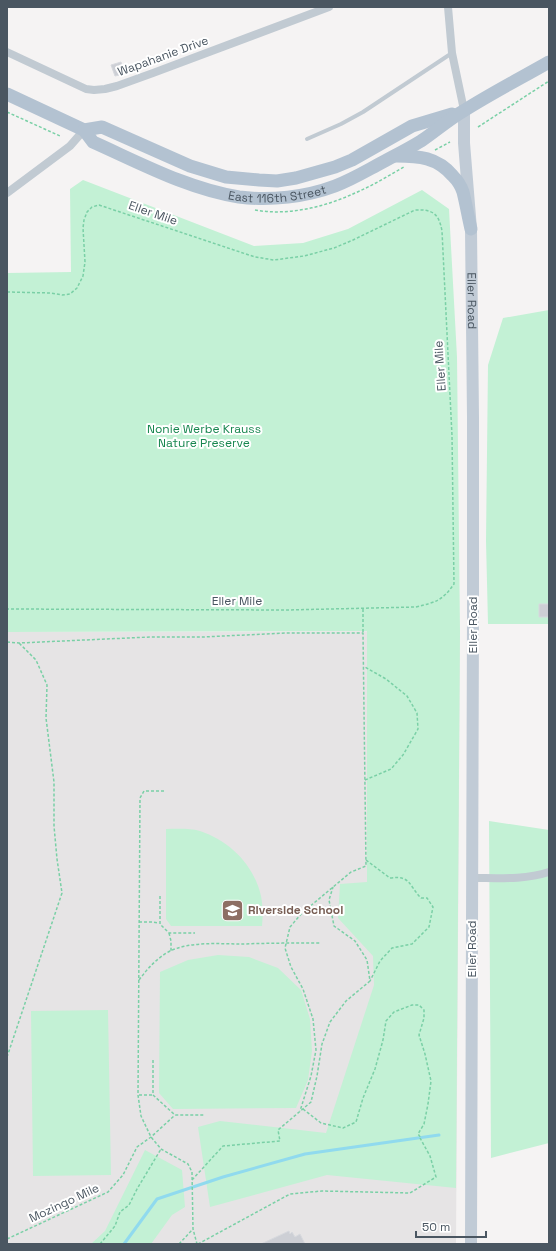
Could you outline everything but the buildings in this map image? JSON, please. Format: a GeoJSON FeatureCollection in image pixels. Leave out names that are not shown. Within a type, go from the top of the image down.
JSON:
{"type":"FeatureCollection","features":[{"type":"Feature","properties":{"kind":"main road","name":"East 116th Street"},"geometry":{"type":"LineString","coordinates":[[7,94],[84,130],[93,142],[181,181],[205,189],[240,197],[274,198],[317,191],[347,181],[421,141],[464,110],[549,62]]}},
{"type":"Feature","properties":{"kind":"main road","name":"East 116th Street"},"geometry":{"type":"LineString","coordinates":[[84,130],[102,127],[190,166],[209,172],[244,180],[277,181],[296,178],[335,167],[352,160],[412,126],[464,110]]}},
{"type":"Feature","properties":{"kind":"main road"},"geometry":{"type":"LineString","coordinates":[[394,156],[422,158],[436,162],[447,169],[462,190],[471,228]]}},
{"type":"Feature","properties":{"kind":"street","name":"Wapahanie Drive"},"geometry":{"type":"LineString","coordinates":[[7,52],[86,89],[105,89],[160,71],[329,7]]}},
{"type":"Feature","properties":{"kind":"street","name":"Eller Road"},"geometry":{"type":"LineString","coordinates":[[448,7],[452,53],[464,110],[464,143],[471,228],[474,615],[471,1244]]}},
{"type":"Feature","properties":{"kind":"street"},"geometry":{"type":"LineString","coordinates":[[7,193],[70,146],[84,130]]}},
{"type":"Feature","properties":{"kind":"street"},"geometry":{"type":"LineString","coordinates":[[472,878],[514,878],[538,876],[549,872]]}},
{"type":"Feature","properties":{"kind":"lane"},"geometry":{"type":"LineString","coordinates":[[307,140],[363,112],[452,53]]}},
{"type":"Feature","properties":{"kind":"path"},"geometry":{"type":"LineString","coordinates":[[478,127],[549,81]]}},
{"type":"Feature","properties":{"kind":"path"},"geometry":{"type":"LineString","coordinates":[[7,112],[60,136]]}},
{"type":"Feature","properties":{"kind":"path"},"geometry":{"type":"LineString","coordinates":[[430,153],[450,142]]}},
{"type":"Feature","properties":{"kind":"path","name":"Eller Mile"},"geometry":{"type":"LineString","coordinates":[[7,292],[51,293],[62,295],[70,294],[77,288],[83,276],[85,262],[84,220],[87,212],[92,207],[99,205],[255,257],[274,260],[304,256],[334,248],[354,240],[415,210],[427,209],[436,214],[440,221],[442,231],[450,393],[454,584],[447,594],[435,602],[416,607],[287,610],[7,609]]}},
{"type":"Feature","properties":{"kind":"path"},"geometry":{"type":"LineString","coordinates":[[300,1111],[312,1076],[316,1050],[314,1026],[303,989],[291,967],[285,948],[290,927],[302,913],[351,872],[366,866],[363,608]]}},
{"type":"Feature","properties":{"kind":"path"},"geometry":{"type":"LineString","coordinates":[[7,642],[19,643],[150,637],[363,633]]}},
{"type":"Feature","properties":{"kind":"path"},"geometry":{"type":"LineString","coordinates":[[7,1057],[62,893],[54,826],[54,782],[46,718],[47,685],[36,660],[19,643]]}},
{"type":"Feature","properties":{"kind":"path"},"geometry":{"type":"LineString","coordinates":[[364,666],[386,679],[407,696],[417,713],[418,729],[403,755],[391,769],[365,780]]}},
{"type":"Feature","properties":{"kind":"path"},"geometry":{"type":"LineString","coordinates":[[164,791],[144,791],[140,798],[138,1095],[141,1116],[151,1137],[161,1149],[188,1164],[192,1172],[193,1229],[198,1244],[290,1194],[322,1191],[410,1193],[436,1177],[430,1156],[418,1134]]}},
{"type":"Feature","properties":{"kind":"path"},"geometry":{"type":"LineString","coordinates":[[192,1180],[223,1146],[280,1141],[278,1130],[310,1102],[317,1076],[322,1044],[330,1022],[346,1001],[370,981],[380,961],[392,948],[412,944],[429,927],[433,907],[427,898],[421,898],[414,892],[408,881],[400,876],[390,878],[366,860]]}},
{"type":"Feature","properties":{"kind":"path"},"geometry":{"type":"LineString","coordinates":[[333,887],[329,900],[334,926],[355,941],[368,960],[370,981]]}},
{"type":"Feature","properties":{"kind":"path"},"geometry":{"type":"LineString","coordinates":[[160,896],[160,924]]}},
{"type":"Feature","properties":{"kind":"path"},"geometry":{"type":"LineString","coordinates":[[139,922],[152,922],[160,924],[169,933],[171,951]]}},
{"type":"Feature","properties":{"kind":"path"},"geometry":{"type":"LineString","coordinates":[[169,933],[195,932]]}},
{"type":"Feature","properties":{"kind":"path"},"geometry":{"type":"LineString","coordinates":[[139,980],[158,958],[171,951],[188,945],[213,943],[320,943]]}},
{"type":"Feature","properties":{"kind":"path"},"geometry":{"type":"LineString","coordinates":[[303,1109],[321,1123],[343,1128],[356,1122],[363,1098],[376,1069],[386,1021],[394,1012],[419,1004],[424,1010],[424,1018],[419,1035],[426,1054],[431,1081],[424,1124],[418,1134]]}},
{"type":"Feature","properties":{"kind":"path"},"geometry":{"type":"LineString","coordinates":[[153,1060],[153,1095]]}},
{"type":"Feature","properties":{"kind":"path"},"geometry":{"type":"LineString","coordinates":[[138,1095],[153,1095],[175,1115],[206,1115]]}},
{"type":"Feature","properties":{"kind":"path","name":"Mozingo Mile"},"geometry":{"type":"LineString","coordinates":[[7,1239],[108,1192],[123,1175],[137,1147],[151,1137],[175,1115]]}},
{"type":"Feature","properties":{"kind":"path"},"geometry":{"type":"LineString","coordinates":[[418,1134],[421,1138]]}},
{"type":"Feature","properties":{"kind":"path"},"geometry":{"type":"LineString","coordinates":[[100,1244],[115,1226],[120,1212],[129,1205],[161,1149]]}},
{"type":"Feature","properties":{"kind":"path"},"geometry":{"type":"LineString","coordinates":[[179,1244],[193,1229]]}},
{"type":"Feature","properties":{"kind":"shaded area","name":"Riverside School"},"geometry":{"type":"Polygon","coordinates":[[[460,631],[456,1244],[7,1244],[7,632],[460,631]]]}},
{"type":"Feature","properties":{"kind":"green space","name":"Nonie Werbe Krauss Nature Preserve"},"geometry":{"type":"Polygon","coordinates":[[[83,180],[254,246],[303,243],[348,229],[422,190],[449,209],[457,357],[460,631],[456,1188],[327,1175],[210,1207],[198,1127],[220,1121],[326,1133],[374,985],[373,956],[338,918],[340,884],[367,882],[367,631],[7,632],[7,273],[71,272],[70,189],[83,180]]]}},
{"type":"Feature","properties":{"kind":"green space"},"geometry":{"type":"Polygon","coordinates":[[[549,310],[549,624],[488,624],[486,541],[488,365],[503,318],[549,310]]]}},
{"type":"Feature","properties":{"kind":"green space"},"geometry":{"type":"Polygon","coordinates":[[[489,821],[549,830],[549,1143],[491,1158],[489,821]]]}},
{"type":"Feature","properties":{"kind":"green space"},"geometry":{"type":"Polygon","coordinates":[[[166,829],[196,830],[211,835],[231,848],[247,864],[258,885],[261,896],[263,915],[262,926],[171,926],[166,919],[166,829]]]}},
{"type":"Feature","properties":{"kind":"green space"},"geometry":{"type":"Polygon","coordinates":[[[218,955],[249,957],[278,968],[301,990],[310,1019],[312,1051],[308,1080],[296,1108],[173,1109],[159,1093],[160,972],[188,960],[218,955]]]}},
{"type":"Feature","properties":{"kind":"green space"},"geometry":{"type":"Polygon","coordinates":[[[108,1010],[111,1175],[33,1176],[31,1011],[108,1010]]]}},
{"type":"Feature","properties":{"kind":"green space"},"geometry":{"type":"Polygon","coordinates":[[[145,1150],[182,1170],[185,1207],[172,1215],[151,1244],[91,1244],[105,1231],[145,1150]]]}},
{"type":"Feature","properties":{"kind":"waterway"},"geometry":{"type":"LineString","coordinates":[[124,1244],[157,1199],[223,1177],[305,1154],[439,1135]]}},
{"type":"Feature","properties":{"kind":"place","name":"Riverside School"},"geometry":{"type":"Point","coordinates":[232,910]}}]}
